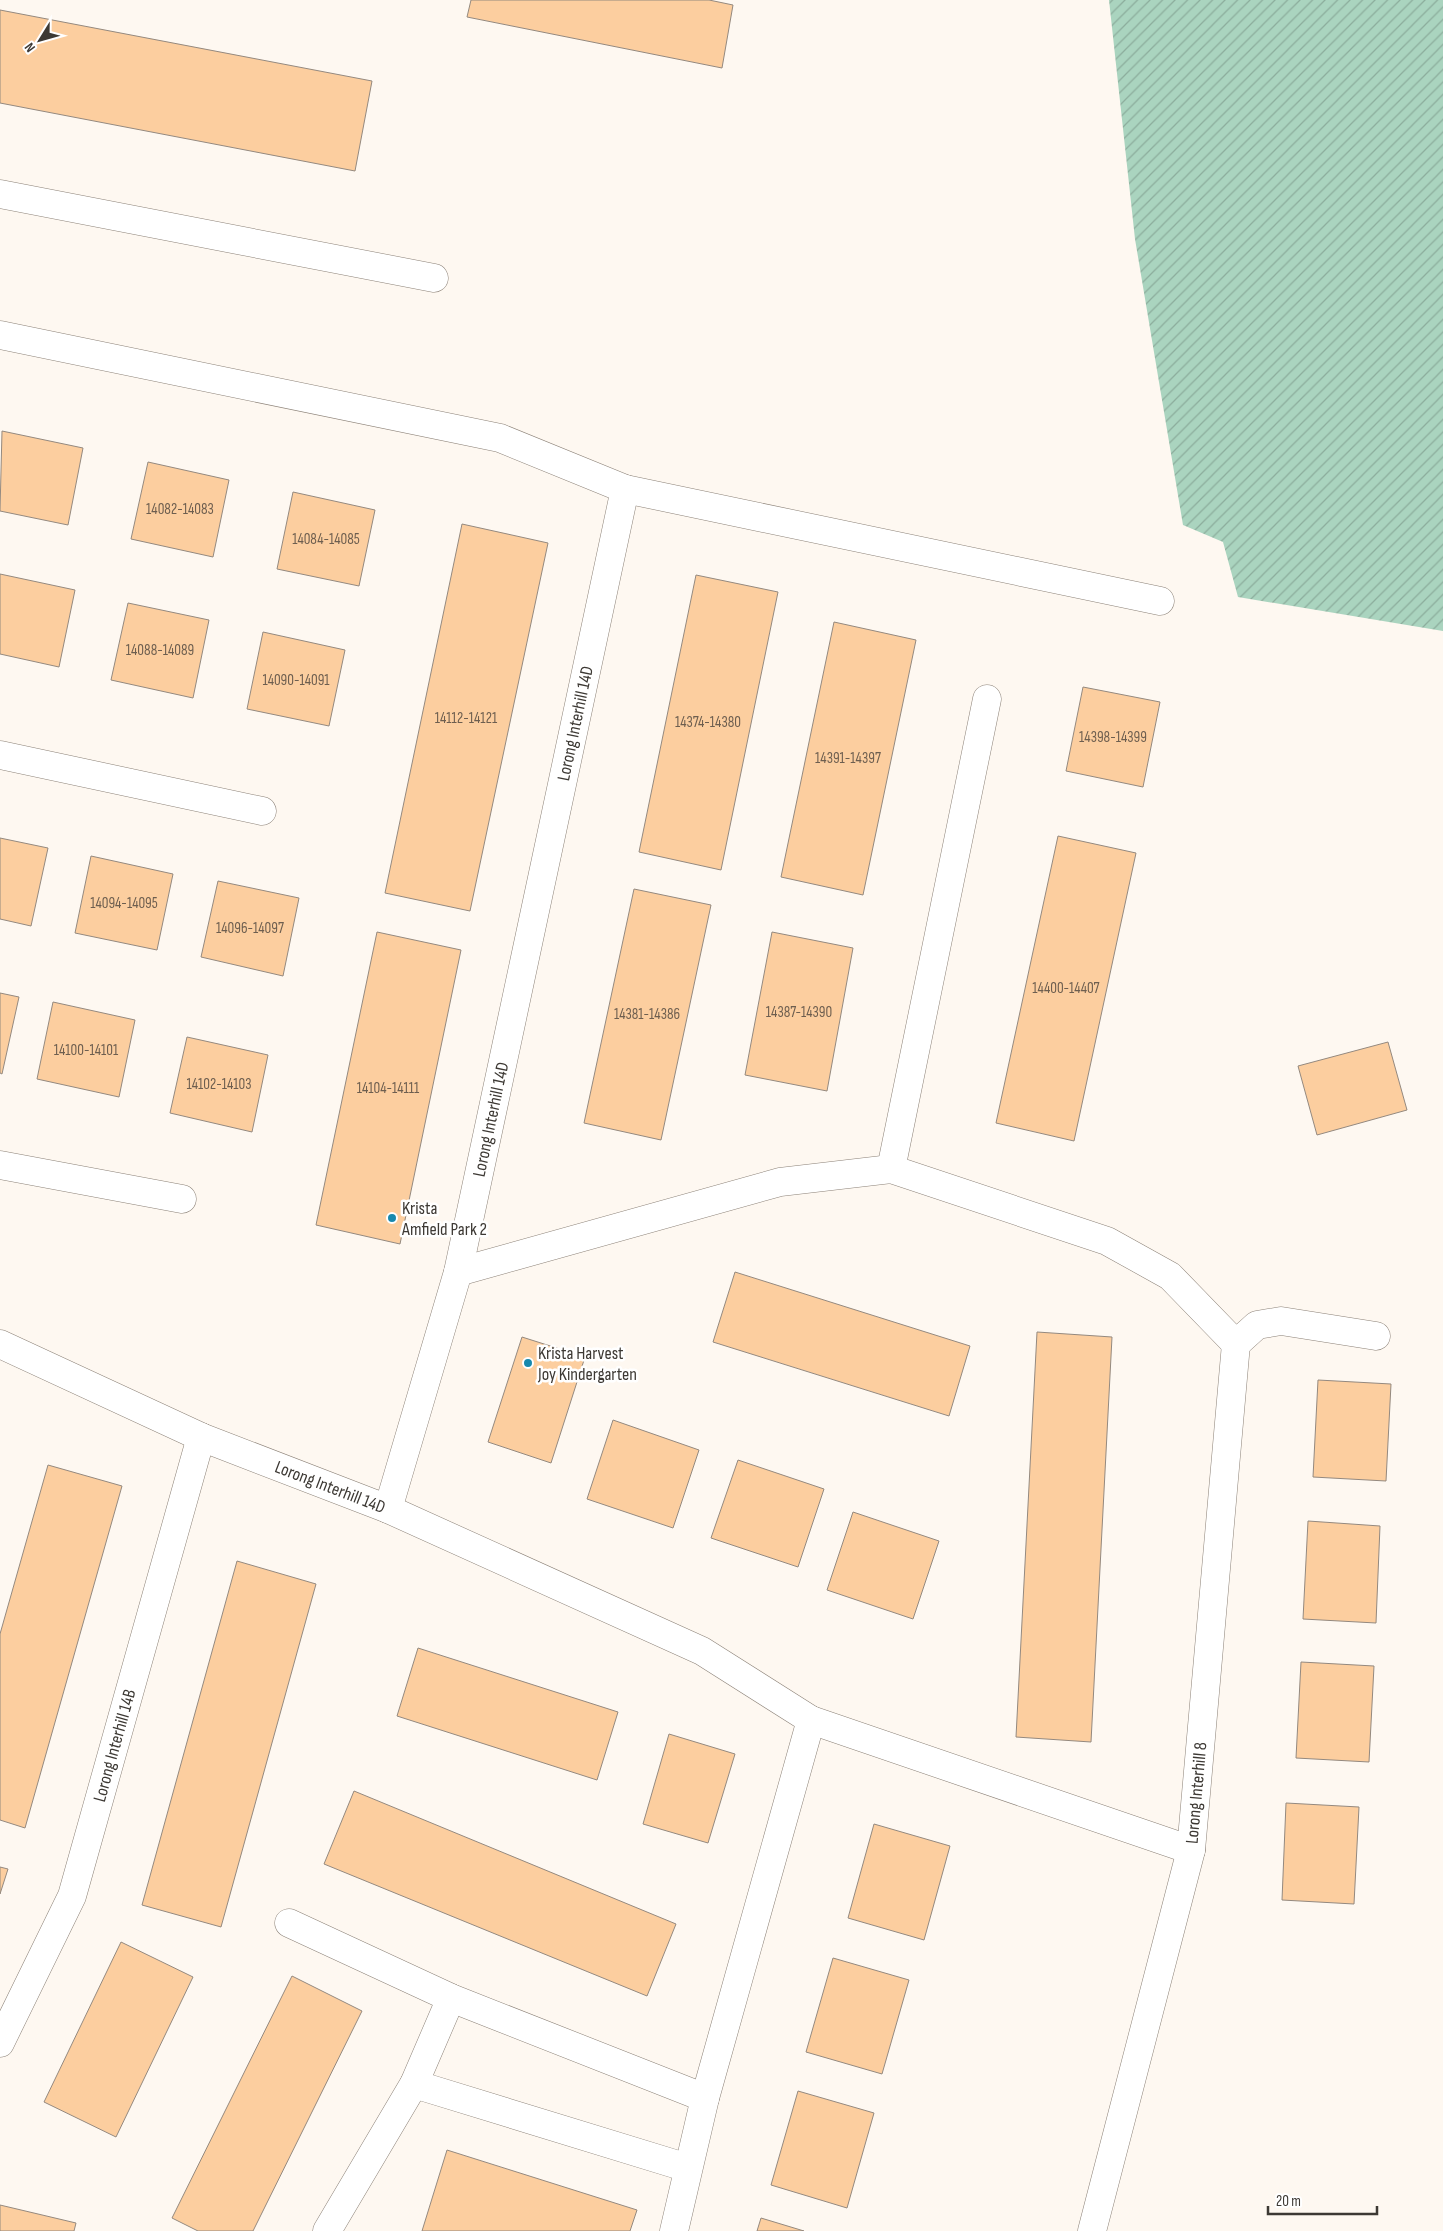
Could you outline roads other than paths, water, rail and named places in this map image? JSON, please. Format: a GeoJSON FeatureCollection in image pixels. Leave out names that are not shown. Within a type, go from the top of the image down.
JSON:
{"type":"FeatureCollection","features":[{"type":"Feature","properties":{"kind":"street"},"geometry":{"type":"LineString","coordinates":[[0,194],[434,278]]}},
{"type":"Feature","properties":{"kind":"street"},"geometry":{"type":"LineString","coordinates":[[0,335],[500,438],[625,489],[1160,601]]}},
{"type":"Feature","properties":{"kind":"street","name":"Lorong Interhill 14D"},"geometry":{"type":"LineString","coordinates":[[0,1344],[201,1437],[388,1509],[458,1272],[625,489]]}},
{"type":"Feature","properties":{"kind":"street"},"geometry":{"type":"LineString","coordinates":[[891,1169],[987,700]]}},
{"type":"Feature","properties":{"kind":"street"},"geometry":{"type":"LineString","coordinates":[[0,755],[262,811]]}},
{"type":"Feature","properties":{"kind":"street"},"geometry":{"type":"LineString","coordinates":[[0,1165],[182,1199]]}},
{"type":"Feature","properties":{"kind":"street"},"geometry":{"type":"LineString","coordinates":[[458,1272],[780,1182],[891,1169],[1107,1241],[1170,1276],[1236,1344],[1257,1325],[1281,1321],[1376,1336]]}},
{"type":"Feature","properties":{"kind":"street","name":"Lorong Interhill 8"},"geometry":{"type":"LineString","coordinates":[[1092,2231],[1191,1850],[1236,1344]]}},
{"type":"Feature","properties":{"kind":"street","name":"Lorong Interhill 14B"},"geometry":{"type":"LineString","coordinates":[[0,2043],[72,1896],[201,1437]]}},
{"type":"Feature","properties":{"kind":"street"},"geometry":{"type":"LineString","coordinates":[[388,1509],[702,1651],[811,1720],[1191,1850]]}},
{"type":"Feature","properties":{"kind":"street"},"geometry":{"type":"LineString","coordinates":[[674,2231],[705,2098],[811,1720]]}},
{"type":"Feature","properties":{"kind":"street"},"geometry":{"type":"LineString","coordinates":[[289,1923],[451,1998],[705,2098]]}},
{"type":"Feature","properties":{"kind":"street"},"geometry":{"type":"LineString","coordinates":[[327,2231],[414,2084],[451,1998]]}},
{"type":"Feature","properties":{"kind":"street"},"geometry":{"type":"LineString","coordinates":[[414,2084],[688,2168]]}},
{"type":"Feature","properties":{"kind":"place","name":"Krista Amfield Park 2"},"geometry":{"type":"Point","coordinates":[392,1218]}},
{"type":"Feature","properties":{"kind":"place","name":"Krista Harvest Joy Kindergarten"},"geometry":{"type":"Point","coordinates":[528,1363]}}]}
